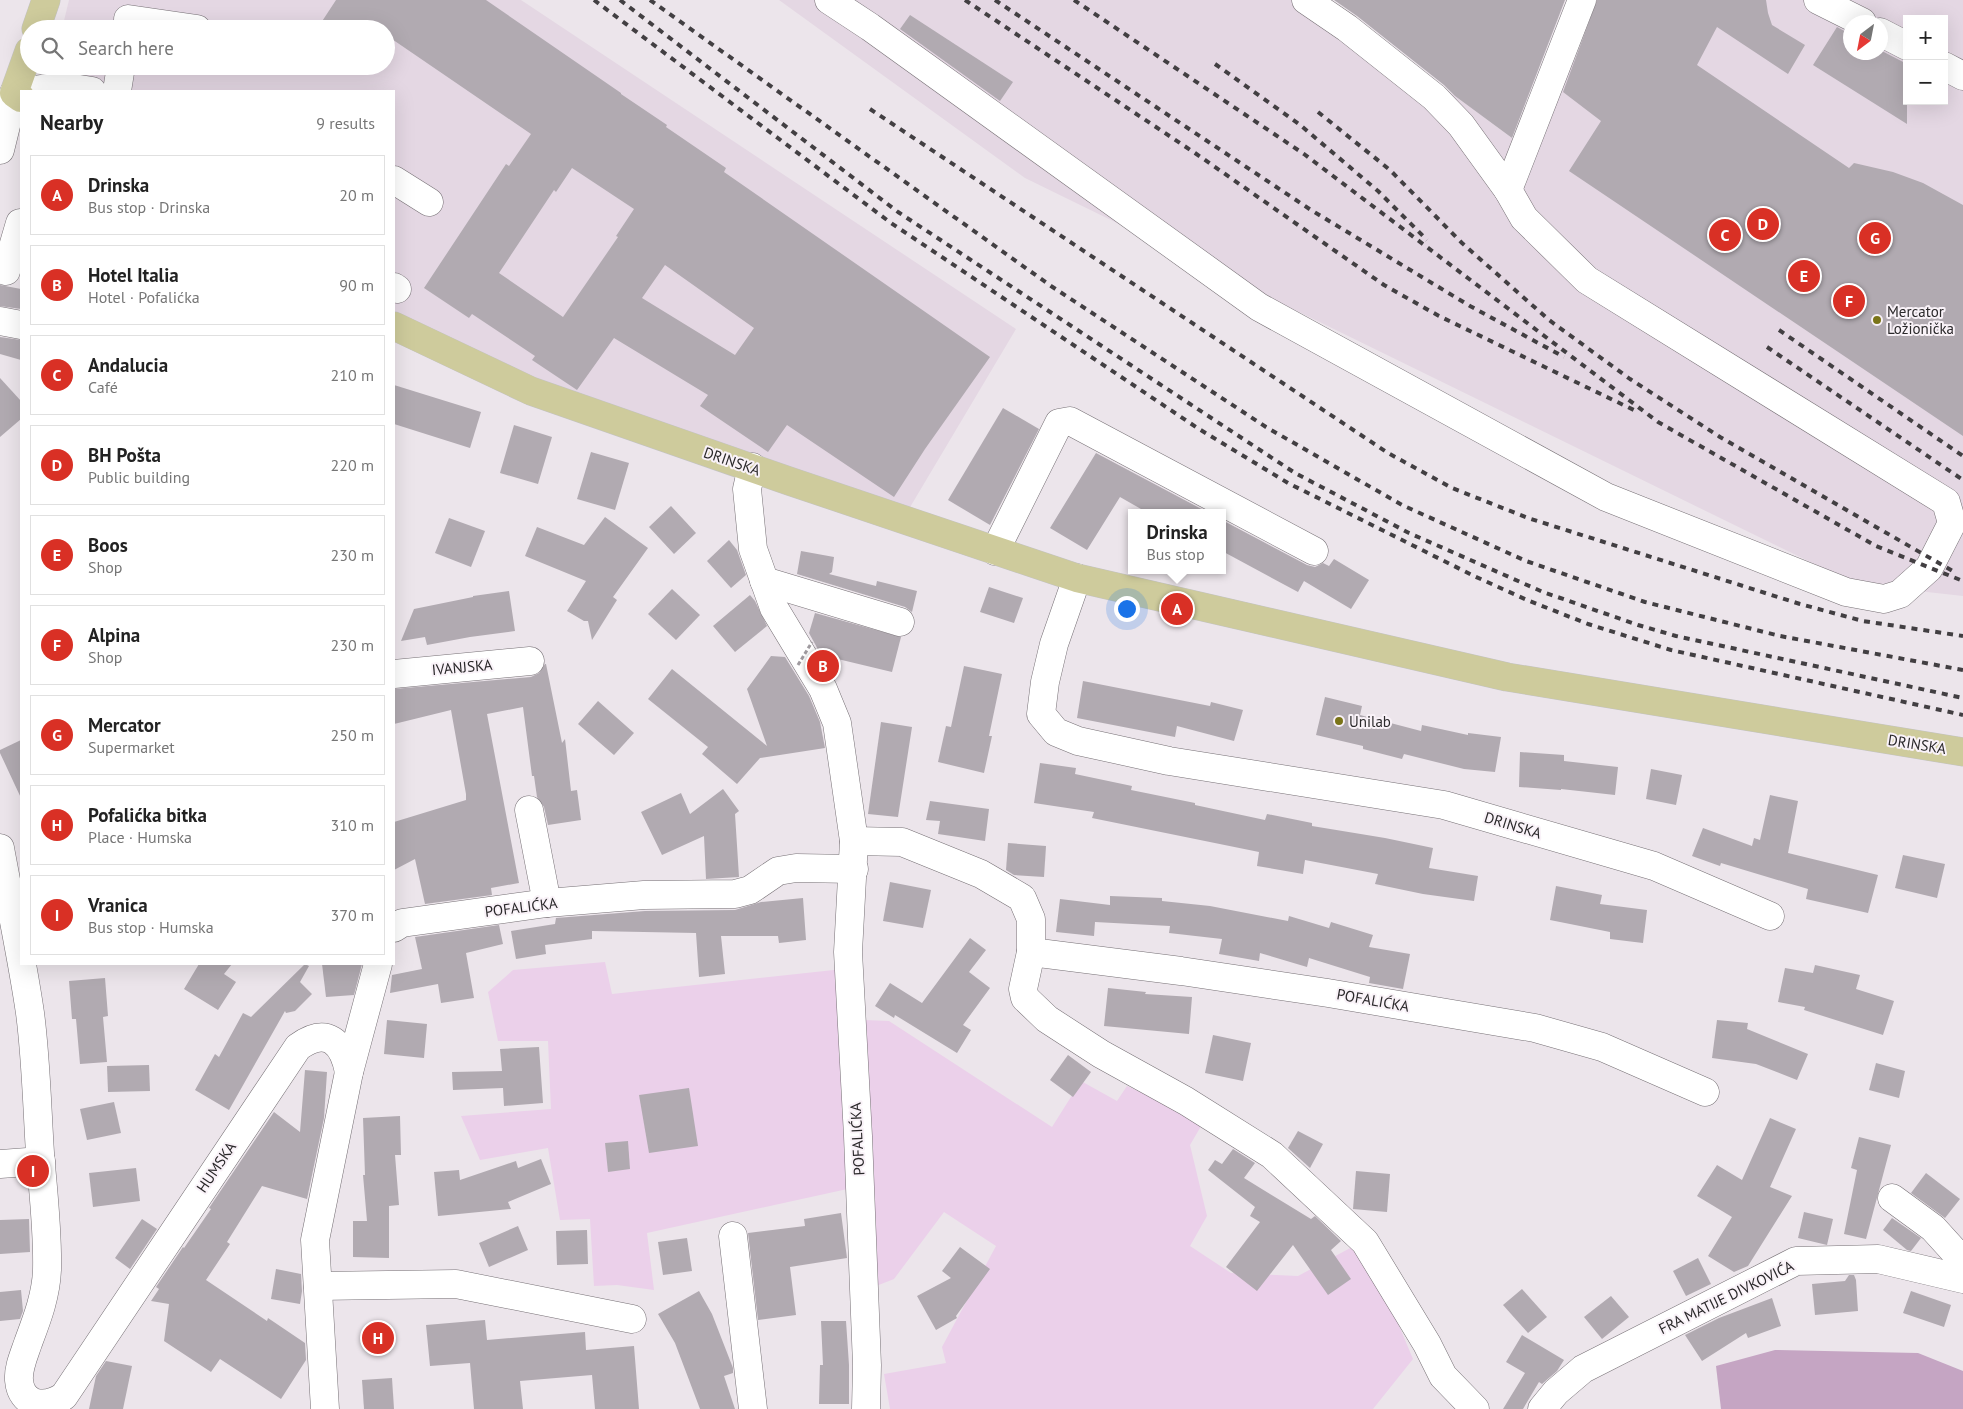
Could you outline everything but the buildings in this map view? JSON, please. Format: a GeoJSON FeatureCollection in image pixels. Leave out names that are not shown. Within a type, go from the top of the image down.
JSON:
{"type":"FeatureCollection","features":[{"type":"Feature","properties":{"kind":"main road"},"geometry":{"type":"LineString","coordinates":[[39,20],[46,0]]}},
{"type":"Feature","properties":{"kind":"main road"},"geometry":{"type":"LineString","coordinates":[[17,91],[22,75]]}},
{"type":"Feature","properties":{"kind":"main road","name":"DRINSKA"},"geometry":{"type":"LineString","coordinates":[[395,326],[531,391],[1077,578],[1507,677],[1963,752]]}},
{"type":"Feature","properties":{"kind":"street"},"geometry":{"type":"LineString","coordinates":[[829,0],[878,33],[1259,306],[1606,498],[1846,592],[1884,599],[1900,594],[1929,568],[1952,523],[1946,502],[1587,280],[1524,218],[1508,190],[1461,125],[1434,97],[1348,28],[1306,0]]}},
{"type":"Feature","properties":{"kind":"street"},"geometry":{"type":"LineString","coordinates":[[1508,190],[1582,0]]}},
{"type":"Feature","properties":{"kind":"street"},"geometry":{"type":"LineString","coordinates":[[1818,0],[1848,15]]}},
{"type":"Feature","properties":{"kind":"street"},"geometry":{"type":"LineString","coordinates":[[129,16],[150,20]]}},
{"type":"Feature","properties":{"kind":"street"},"geometry":{"type":"LineString","coordinates":[[1888,36],[1903,44]]}},
{"type":"Feature","properties":{"kind":"street"},"geometry":{"type":"LineString","coordinates":[[1948,68],[1963,76]]}},
{"type":"Feature","properties":{"kind":"street"},"geometry":{"type":"LineString","coordinates":[[117,90],[120,75]]}},
{"type":"Feature","properties":{"kind":"street"},"geometry":{"type":"LineString","coordinates":[[26,90],[61,86],[86,90]]}},
{"type":"Feature","properties":{"kind":"street"},"geometry":{"type":"LineString","coordinates":[[0,150],[17,91]]}},
{"type":"Feature","properties":{"kind":"street"},"geometry":{"type":"LineString","coordinates":[[395,181],[429,202]]}},
{"type":"Feature","properties":{"kind":"street"},"geometry":{"type":"LineString","coordinates":[[6,271],[14,222]]}},
{"type":"Feature","properties":{"kind":"street"},"geometry":{"type":"LineString","coordinates":[[0,321],[20,325]]}},
{"type":"Feature","properties":{"kind":"street"},"geometry":{"type":"LineString","coordinates":[[995,551],[1059,423],[1070,421],[1314,551]]}},
{"type":"Feature","properties":{"kind":"street","name":"POFALIĆKA"},"geometry":{"type":"LineString","coordinates":[[752,467],[747,489],[753,549],[774,608],[823,689],[837,723],[854,841],[854,869],[848,952],[860,1186],[867,1365],[866,1409]]}},
{"type":"Feature","properties":{"kind":"street","name":"DRINSKA"},"geometry":{"type":"LineString","coordinates":[[1077,578],[1054,644],[1045,682],[1041,714],[1056,732],[1078,741],[1169,761],[1444,805],[1654,866],[1770,916]]}},
{"type":"Feature","properties":{"kind":"street"},"geometry":{"type":"LineString","coordinates":[[764,581],[900,622]]}},
{"type":"Feature","properties":{"kind":"street","name":"IVANJSKA"},"geometry":{"type":"LineString","coordinates":[[395,674],[530,661]]}},
{"type":"Feature","properties":{"kind":"street"},"geometry":{"type":"LineString","coordinates":[[529,810],[547,903]]}},
{"type":"Feature","properties":{"kind":"street"},"geometry":{"type":"LineString","coordinates":[[854,841],[902,842],[981,874],[1022,898],[1031,920],[1032,952],[1023,989],[1025,998],[1047,1019],[1101,1054],[1186,1101],[1272,1155],[1365,1242],[1427,1344],[1443,1376],[1475,1409]]}},
{"type":"Feature","properties":{"kind":"street","name":"HUMSKA"},"geometry":{"type":"LineString","coordinates":[[0,848],[20,959]]}},
{"type":"Feature","properties":{"kind":"street","name":"POFALIĆKA"},"geometry":{"type":"LineString","coordinates":[[395,927],[402,923],[547,903],[644,895],[735,894],[750,890],[778,871],[796,868],[854,869]]}},
{"type":"Feature","properties":{"kind":"street","name":"POFALIĆKA"},"geometry":{"type":"LineString","coordinates":[[1032,952],[1181,970],[1535,1028],[1602,1048],[1704,1092]]}},
{"type":"Feature","properties":{"kind":"street","name":"HUMSKA"},"geometry":{"type":"LineString","coordinates":[[21,965],[30,1014],[46,1232],[47,1271],[42,1303],[18,1377],[20,1388],[26,1398],[33,1404],[49,1408],[64,1396],[298,1047],[309,1039],[320,1037],[331,1039],[340,1047],[346,1057],[349,1072]]}},
{"type":"Feature","properties":{"kind":"street"},"geometry":{"type":"LineString","coordinates":[[325,1409],[315,1240],[349,1072],[378,965]]}},
{"type":"Feature","properties":{"kind":"street"},"geometry":{"type":"LineString","coordinates":[[0,1164],[41,1162]]}},
{"type":"Feature","properties":{"kind":"street"},"geometry":{"type":"LineString","coordinates":[[1892,1198],[1933,1228],[1963,1261]]}},
{"type":"Feature","properties":{"kind":"street"},"geometry":{"type":"LineString","coordinates":[[733,1236],[753,1409]]}},
{"type":"Feature","properties":{"kind":"street","name":"FRA MATIJE DIVKOVIĆA"},"geometry":{"type":"LineString","coordinates":[[1542,1409],[1556,1392],[1583,1369],[1796,1261],[1878,1259],[1963,1280]]}},
{"type":"Feature","properties":{"kind":"street"},"geometry":{"type":"LineString","coordinates":[[318,1286],[456,1284],[632,1320]]}},
{"type":"Feature","properties":{"kind":"path"},"geometry":{"type":"LineString","coordinates":[[798,665],[812,642]]}},
{"type":"Feature","properties":{"kind":"shaded area"},"geometry":{"type":"Polygon","coordinates":[[[69,0],[521,0],[1016,329],[903,519],[395,326],[395,90],[46,90],[50,75],[395,75],[395,20],[64,20],[69,0]]]}},
{"type":"Feature","properties":{"kind":"shaded area"},"geometry":{"type":"Polygon","coordinates":[[[779,0],[1325,0],[1524,147],[1609,0],[1963,0],[1963,596],[1855,584],[1025,178],[779,0]]]}},
{"type":"Feature","properties":{"kind":"shaded area"},"geometry":{"type":"Polygon","coordinates":[[[605,962],[612,994],[843,969],[852,1188],[647,1233],[654,1290],[617,1285],[594,1286],[590,1219],[560,1220],[548,1148],[480,1160],[461,1116],[551,1109],[548,1041],[498,1041],[488,992],[513,970],[605,962]]]}},
{"type":"Feature","properties":{"kind":"shaded area"},"geometry":{"type":"Polygon","coordinates":[[[864,1020],[889,1021],[1052,1127],[1081,1081],[1117,1101],[1127,1086],[1204,1121],[1190,1145],[1207,1216],[1190,1246],[1231,1273],[1298,1276],[1354,1246],[1384,1290],[1413,1359],[1373,1409],[890,1409],[884,1374],[946,1363],[942,1347],[996,1246],[944,1212],[894,1279],[871,1288],[864,1020]]]}},
{"type":"Feature","properties":{"kind":"shaded area"},"geometry":{"type":"Polygon","coordinates":[[[1775,1350],[1918,1353],[1963,1371],[1963,1409],[1721,1409],[1716,1366],[1775,1350]]]}},
{"type":"Feature","properties":{"kind":"railway"},"geometry":{"type":"LineString","coordinates":[[594,0],[891,223],[1199,429],[1288,483],[1474,576],[1527,600],[1588,624],[1671,650],[1963,715]]}},
{"type":"Feature","properties":{"kind":"railway"},"geometry":{"type":"LineString","coordinates":[[620,0],[898,212],[1295,473],[1409,533],[1543,592],[1638,625],[1676,636],[1963,698]]}},
{"type":"Feature","properties":{"kind":"railway"},"geometry":{"type":"LineString","coordinates":[[650,0],[1051,286],[1266,427],[1402,505],[1526,561],[1645,602],[1780,636],[1963,670]]}},
{"type":"Feature","properties":{"kind":"railway"},"geometry":{"type":"LineString","coordinates":[[965,0],[1195,153],[1384,285],[1439,316],[1638,412]]}},
{"type":"Feature","properties":{"kind":"railway"},"geometry":{"type":"LineString","coordinates":[[995,0],[1311,210],[1470,306],[1564,357]]}},
{"type":"Feature","properties":{"kind":"railway"},"geometry":{"type":"LineString","coordinates":[[1074,0],[1304,154],[1658,422],[1876,546],[1963,581]]}},
{"type":"Feature","properties":{"kind":"railway"},"geometry":{"type":"LineString","coordinates":[[1215,64],[1299,124],[1378,191],[1427,240]]}},
{"type":"Feature","properties":{"kind":"railway"},"geometry":{"type":"LineString","coordinates":[[870,109],[1388,453],[1452,488],[1528,518],[1800,604],[1863,621],[1963,636]]}},
{"type":"Feature","properties":{"kind":"railway"},"geometry":{"type":"LineString","coordinates":[[1318,112],[1390,170],[1462,243],[1549,320],[1630,379],[1720,437],[1956,573]]}},
{"type":"Feature","properties":{"kind":"railway"},"geometry":{"type":"LineString","coordinates":[[1779,330],[1963,456]]}},
{"type":"Feature","properties":{"kind":"railway"},"geometry":{"type":"LineString","coordinates":[[1767,347],[1963,480]]}},
{"type":"Feature","properties":{"kind":"place","name":"BH Pošta"},"geometry":{"type":"Point","coordinates":[1763,224]}},
{"type":"Feature","properties":{"kind":"place","name":"Andalucia"},"geometry":{"type":"Point","coordinates":[1725,235]}},
{"type":"Feature","properties":{"kind":"place","name":"Mercator"},"geometry":{"type":"Point","coordinates":[1875,238]}},
{"type":"Feature","properties":{"kind":"place","name":"Boos"},"geometry":{"type":"Point","coordinates":[1804,276]}},
{"type":"Feature","properties":{"kind":"place","name":"Alpina"},"geometry":{"type":"Point","coordinates":[1849,301]}},
{"type":"Feature","properties":{"kind":"place","name":"Mercator Ložionička"},"geometry":{"type":"Point","coordinates":[1877,320]}},
{"type":"Feature","properties":{"kind":"place","name":"Drinska"},"geometry":{"type":"Point","coordinates":[1177,609]}},
{"type":"Feature","properties":{"kind":"place","name":"Hotel Italia"},"geometry":{"type":"Point","coordinates":[823,666]}},
{"type":"Feature","properties":{"kind":"place","name":"Unilab"},"geometry":{"type":"Point","coordinates":[1339,721]}},
{"type":"Feature","properties":{"kind":"place","name":"Vranica"},"geometry":{"type":"Point","coordinates":[33,1171]}},
{"type":"Feature","properties":{"kind":"place","name":"Pofalićka bitka"},"geometry":{"type":"Point","coordinates":[378,1338]}}]}
